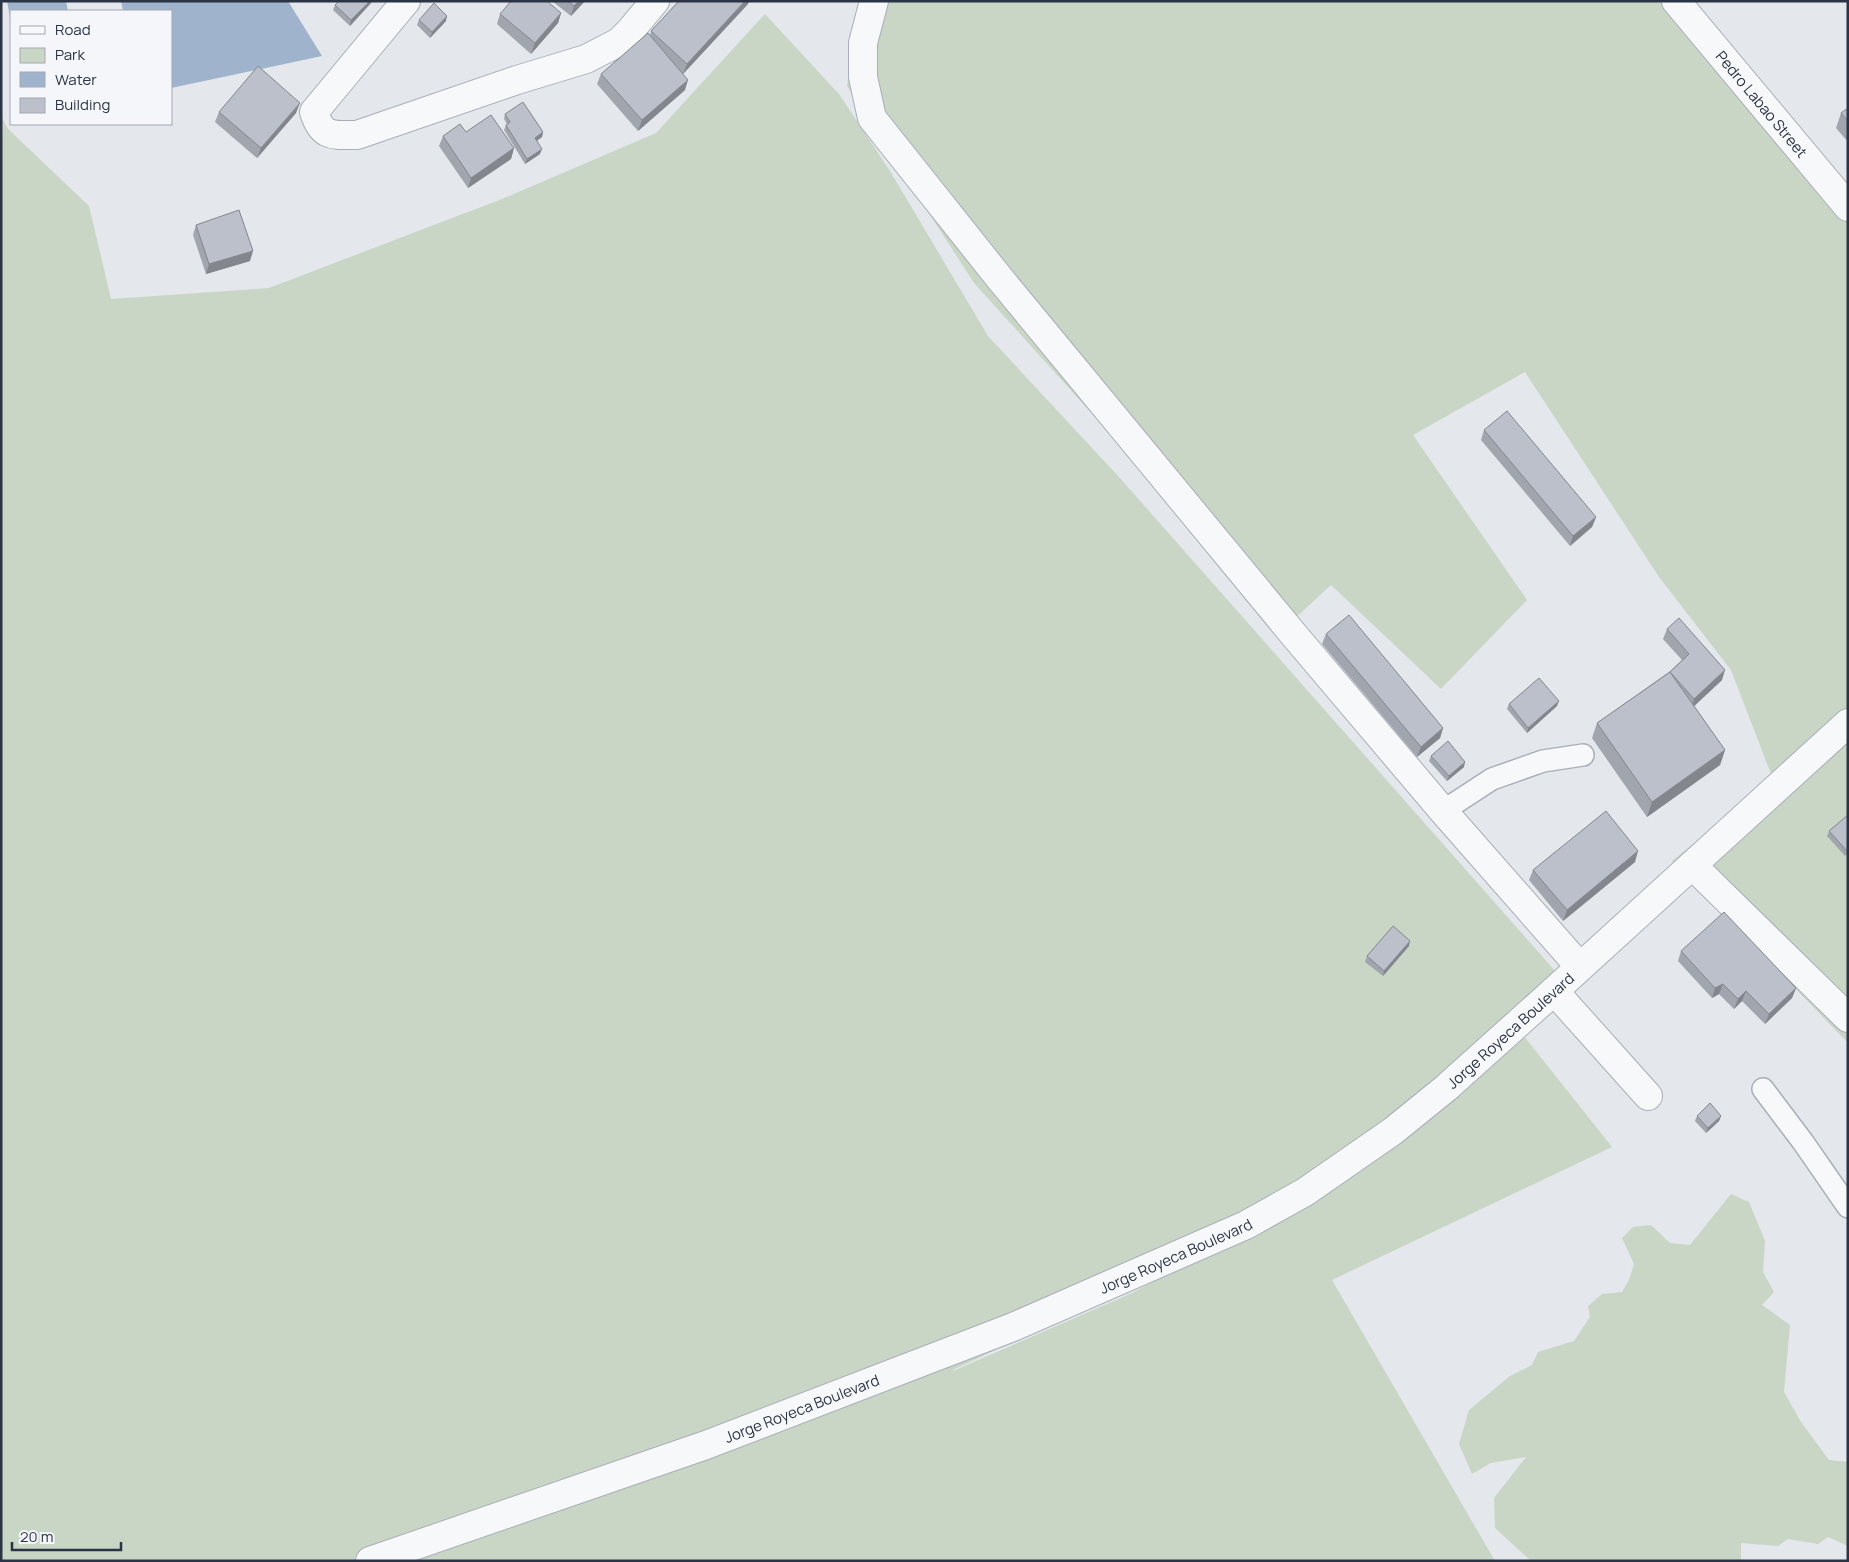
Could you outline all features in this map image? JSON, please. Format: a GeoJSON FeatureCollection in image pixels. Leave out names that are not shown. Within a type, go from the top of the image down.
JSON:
{"type":"FeatureCollection","features":[{"type":"Feature","properties":{"kind":"street"},"geometry":{"type":"LineString","coordinates":[[406,1],[314,112],[317,123],[324,132],[334,135],[357,135],[517,80],[586,59],[619,42],[655,1]]}},
{"type":"Feature","properties":{"kind":"street"},"geometry":{"type":"LineString","coordinates":[[874,1],[863,43],[863,78],[872,118],[1001,280],[1288,627],[1442,811],[1580,968]]}},
{"type":"Feature","properties":{"kind":"street","name":"Pedro Labao Street"},"geometry":{"type":"LineString","coordinates":[[1676,1],[1848,207]]}},
{"type":"Feature","properties":{"kind":"street","name":"Jorge Royeca Boulevard"},"geometry":{"type":"LineString","coordinates":[[370,1561],[715,1442],[1021,1323],[1246,1225],[1305,1192],[1393,1130],[1446,1088],[1848,723]]}},
{"type":"Feature","properties":{"kind":"street"},"geometry":{"type":"LineString","coordinates":[[1692,865],[1848,1018]]}},
{"type":"Feature","properties":{"kind":"street"},"geometry":{"type":"LineString","coordinates":[[1554,991],[1648,1096]]}},
{"type":"Feature","properties":{"kind":"lane"},"geometry":{"type":"LineString","coordinates":[[1442,811],[1492,779],[1542,761],[1583,755]]}},
{"type":"Feature","properties":{"kind":"lane"},"geometry":{"type":"LineString","coordinates":[[1762,1089],[1803,1142],[1848,1207]]}},
{"type":"Feature","properties":{"kind":"green space"},"geometry":{"type":"Polygon","coordinates":[[[861,1],[1664,1],[1848,209],[1848,708],[1771,774],[1731,670],[1659,577],[1525,372],[1413,435],[1527,600],[1441,689],[1331,585],[1277,635],[1132,458],[974,283],[847,86],[861,1]]]}},
{"type":"Feature","properties":{"kind":"green space"},"geometry":{"type":"Polygon","coordinates":[[[765,14],[839,94],[890,171],[988,336],[1119,477],[1557,973],[1507,1015],[1612,1147],[1332,1280],[1495,1561],[1,1561],[1,116],[8,129],[89,206],[111,299],[269,288],[502,199],[656,133],[765,14]],[[1250,1229],[953,1371],[1132,1293],[1250,1229]]]}},
{"type":"Feature","properties":{"kind":"green space"},"geometry":{"type":"Polygon","coordinates":[[[1848,719],[1848,1043],[1672,861],[1848,719]]]}},
{"type":"Feature","properties":{"kind":"green space"},"geometry":{"type":"Polygon","coordinates":[[[1731,1194],[1749,1202],[1765,1241],[1763,1272],[1774,1292],[1762,1305],[1790,1325],[1784,1392],[1801,1422],[1829,1460],[1848,1462],[1848,1546],[1828,1537],[1818,1544],[1788,1539],[1778,1546],[1741,1543],[1741,1561],[1531,1561],[1495,1528],[1494,1498],[1526,1457],[1491,1463],[1472,1474],[1459,1444],[1469,1410],[1510,1376],[1532,1365],[1538,1352],[1574,1341],[1590,1317],[1588,1306],[1602,1294],[1622,1292],[1629,1280],[1634,1264],[1622,1238],[1633,1227],[1651,1225],[1670,1243],[1690,1245],[1731,1194]]]}},
{"type":"Feature","properties":{"kind":"water"},"geometry":{"type":"Polygon","coordinates":[[[7,1],[66,1],[68,10],[10,10],[10,18],[7,1]]]}},
{"type":"Feature","properties":{"kind":"water"},"geometry":{"type":"Polygon","coordinates":[[[121,1],[288,1],[322,56],[172,88],[172,10],[123,10],[121,1]]]}},
{"type":"Feature","properties":{"kind":"building"},"geometry":{"type":"Polygon","coordinates":[[[339,1],[370,1],[351,20],[335,5],[339,1]]]}},
{"type":"Feature","properties":{"kind":"building"},"geometry":{"type":"Polygon","coordinates":[[[511,1],[547,1],[561,13],[535,43],[500,14],[511,1]]]}},
{"type":"Feature","properties":{"kind":"building"},"geometry":{"type":"Polygon","coordinates":[[[568,1],[579,1],[574,6],[568,1]]]}},
{"type":"Feature","properties":{"kind":"building"},"geometry":{"type":"Polygon","coordinates":[[[679,1],[745,1],[687,64],[651,31],[679,1]]]}},
{"type":"Feature","properties":{"kind":"building"},"geometry":{"type":"Polygon","coordinates":[[[434,3],[447,16],[432,32],[419,20],[434,3]]]}},
{"type":"Feature","properties":{"kind":"building"},"geometry":{"type":"Polygon","coordinates":[[[648,33],[688,80],[642,120],[601,74],[648,33]]]}},
{"type":"Feature","properties":{"kind":"building"},"geometry":{"type":"Polygon","coordinates":[[[258,66],[300,103],[261,148],[219,112],[258,66]]]}},
{"type":"Feature","properties":{"kind":"building"},"geometry":{"type":"Polygon","coordinates":[[[523,102],[543,132],[535,138],[542,149],[527,159],[506,125],[510,122],[505,114],[523,102]]]}},
{"type":"Feature","properties":{"kind":"building"},"geometry":{"type":"Polygon","coordinates":[[[1848,108],[1848,121],[1841,113],[1848,108]]]}},
{"type":"Feature","properties":{"kind":"building"},"geometry":{"type":"Polygon","coordinates":[[[491,115],[514,148],[471,178],[443,136],[460,124],[466,132],[491,115]]]}},
{"type":"Feature","properties":{"kind":"building"},"geometry":{"type":"Polygon","coordinates":[[[239,210],[253,251],[209,264],[196,225],[239,210]]]}},
{"type":"Feature","properties":{"kind":"building"},"geometry":{"type":"Polygon","coordinates":[[[1507,411],[1596,517],[1573,536],[1484,430],[1507,411]]]}},
{"type":"Feature","properties":{"kind":"building"},"geometry":{"type":"Polygon","coordinates":[[[1349,615],[1443,728],[1421,747],[1326,634],[1349,615]]]}},
{"type":"Feature","properties":{"kind":"building"},"geometry":{"type":"Polygon","coordinates":[[[1679,618],[1725,670],[1694,699],[1670,672],[1689,654],[1667,629],[1679,618]]]}},
{"type":"Feature","properties":{"kind":"building"},"geometry":{"type":"Polygon","coordinates":[[[1670,672],[1725,750],[1652,802],[1597,723],[1670,672]]]}},
{"type":"Feature","properties":{"kind":"building"},"geometry":{"type":"Polygon","coordinates":[[[1539,678],[1559,701],[1528,728],[1509,704],[1539,678]]]}},
{"type":"Feature","properties":{"kind":"building"},"geometry":{"type":"Polygon","coordinates":[[[1448,741],[1465,762],[1449,776],[1431,756],[1448,741]]]}},
{"type":"Feature","properties":{"kind":"building"},"geometry":{"type":"Polygon","coordinates":[[[1606,811],[1638,851],[1567,910],[1533,870],[1606,811]]]}},
{"type":"Feature","properties":{"kind":"building"},"geometry":{"type":"Polygon","coordinates":[[[1848,815],[1848,851],[1847,851],[1829,831],[1848,815]]]}},
{"type":"Feature","properties":{"kind":"building"},"geometry":{"type":"Polygon","coordinates":[[[1724,912],[1796,988],[1769,1014],[1746,991],[1738,999],[1723,984],[1715,988],[1681,951],[1724,912]]]}},
{"type":"Feature","properties":{"kind":"building"},"geometry":{"type":"Polygon","coordinates":[[[1393,926],[1410,941],[1384,971],[1367,956],[1393,926]]]}},
{"type":"Feature","properties":{"kind":"building"},"geometry":{"type":"Polygon","coordinates":[[[1710,1103],[1721,1116],[1708,1128],[1697,1116],[1710,1103]]]}}]}
